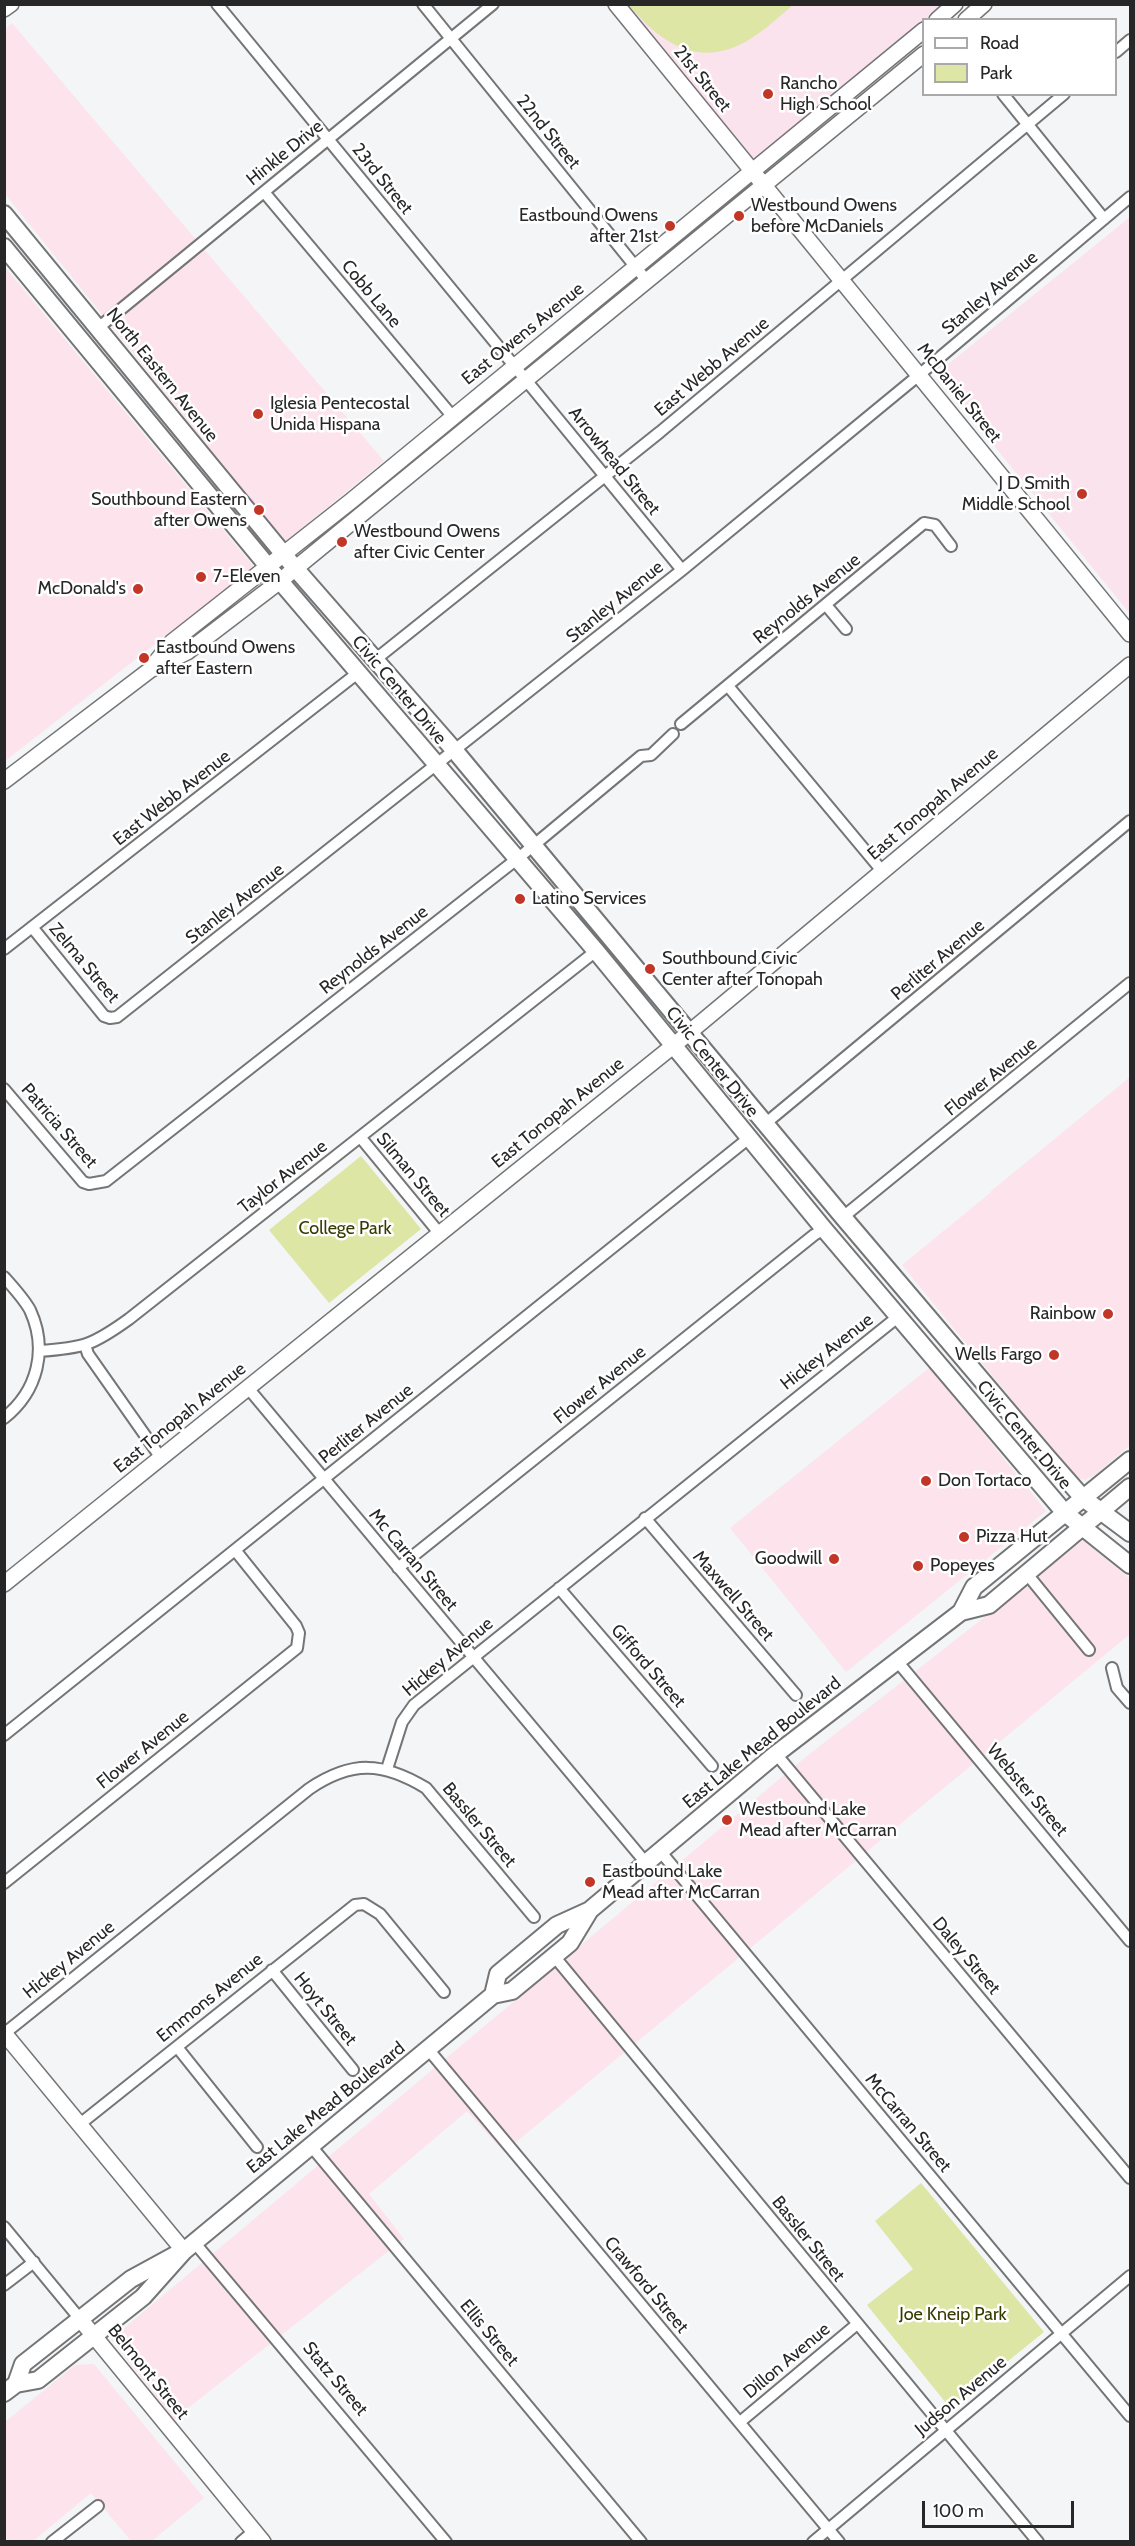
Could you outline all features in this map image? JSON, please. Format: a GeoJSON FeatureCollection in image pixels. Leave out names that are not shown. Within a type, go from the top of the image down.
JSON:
{"type":"FeatureCollection","features":[{"type":"Feature","properties":{"kind":"main road","name":"North Eastern Avenue"},"geometry":{"type":"LineString","coordinates":[[4,214],[290,561]]}},
{"type":"Feature","properties":{"kind":"main road"},"geometry":{"type":"LineString","coordinates":[[4,247],[274,574]]}},
{"type":"Feature","properties":{"kind":"main road"},"geometry":{"type":"LineString","coordinates":[[54,307],[71,312],[87,329],[98,328]]}},
{"type":"Feature","properties":{"kind":"main road"},"geometry":{"type":"LineString","coordinates":[[101,364],[111,360],[129,379],[142,381]]}},
{"type":"Feature","properties":{"kind":"main road","name":"Civic Center Drive"},"geometry":{"type":"LineString","coordinates":[[290,561],[455,751],[843,1217],[1083,1498],[1131,1533]]}},
{"type":"Feature","properties":{"kind":"main road","name":"Civic Center Drive"},"geometry":{"type":"LineString","coordinates":[[274,574],[596,951],[783,1180],[1065,1513],[1131,1565]]}},
{"type":"Feature","properties":{"kind":"main road"},"geometry":{"type":"LineString","coordinates":[[783,1180],[801,1188],[826,1213],[843,1217]]}},
{"type":"Feature","properties":{"kind":"main road"},"geometry":{"type":"LineString","coordinates":[[824,1229],[831,1227],[844,1231],[861,1248],[882,1262]]}},
{"type":"Feature","properties":{"kind":"main road","name":"East Lake Mead Boulevard"},"geometry":{"type":"LineString","coordinates":[[961,1612],[974,1587],[1131,1460]]}},
{"type":"Feature","properties":{"kind":"main road","name":"East Lake Mead Boulevard"},"geometry":{"type":"LineString","coordinates":[[493,1995],[498,1974],[557,1926],[590,1910],[776,1754],[961,1612],[989,1605],[1131,1487]]}},
{"type":"Feature","properties":{"kind":"main road","name":"East Lake Mead Boulevard"},"geometry":{"type":"LineString","coordinates":[[10,2388],[38,2380],[143,2298],[189,2247],[493,1995],[512,1991],[570,1943],[590,1910]]}},
{"type":"Feature","properties":{"kind":"main road","name":"East Lake Mead Boulevard"},"geometry":{"type":"LineString","coordinates":[[10,2388],[23,2364],[80,2319],[131,2279],[189,2247]]}},
{"type":"Feature","properties":{"kind":"street"},"geometry":{"type":"LineString","coordinates":[[4,9],[11,4]]}},
{"type":"Feature","properties":{"kind":"street","name":"23rd Street"},"geometry":{"type":"LineString","coordinates":[[217,4],[521,374]]}},
{"type":"Feature","properties":{"kind":"street","name":"22nd Street"},"geometry":{"type":"LineString","coordinates":[[423,4],[647,281]]}},
{"type":"Feature","properties":{"kind":"street","name":"Hinkle Drive"},"geometry":{"type":"LineString","coordinates":[[98,328],[493,4]]}},
{"type":"Feature","properties":{"kind":"street","name":"21st Street"},"geometry":{"type":"LineString","coordinates":[[616,4],[758,178]]}},
{"type":"Feature","properties":{"kind":"street"},"geometry":{"type":"LineString","coordinates":[[939,18],[955,4]]}},
{"type":"Feature","properties":{"kind":"street"},"geometry":{"type":"LineString","coordinates":[[968,18],[984,4]]}},
{"type":"Feature","properties":{"kind":"street","name":"East Owens Avenue"},"geometry":{"type":"LineString","coordinates":[[4,781],[150,670],[172,642],[274,574],[521,374],[647,281],[861,81],[922,32]]}},
{"type":"Feature","properties":{"kind":"street"},"geometry":{"type":"LineString","coordinates":[[1117,51],[1131,40]]}},
{"type":"Feature","properties":{"kind":"street","name":"East Owens Avenue"},"geometry":{"type":"LineString","coordinates":[[290,561],[453,417],[521,374],[636,267],[860,106],[922,56]]}},
{"type":"Feature","properties":{"kind":"street"},"geometry":{"type":"LineString","coordinates":[[860,106],[861,81]]}},
{"type":"Feature","properties":{"kind":"street"},"geometry":{"type":"LineString","coordinates":[[1005,96],[1104,219]]}},
{"type":"Feature","properties":{"kind":"street","name":"East Webb Avenue"},"geometry":{"type":"LineString","coordinates":[[376,659],[605,477],[1062,96]]}},
{"type":"Feature","properties":{"kind":"street","name":"McDaniel Street"},"geometry":{"type":"LineString","coordinates":[[758,178],[1131,634]]}},
{"type":"Feature","properties":{"kind":"street","name":"Cobb Lane"},"geometry":{"type":"LineString","coordinates":[[264,192],[453,417]]}},
{"type":"Feature","properties":{"kind":"street","name":"Stanley Avenue"},"geometry":{"type":"LineString","coordinates":[[110,1018],[117,1017],[681,570],[1131,197]]}},
{"type":"Feature","properties":{"kind":"street","name":"Arrowhead Street"},"geometry":{"type":"LineString","coordinates":[[521,374],[681,570]]}},
{"type":"Feature","properties":{"kind":"street","name":"Reynolds Avenue"},"geometry":{"type":"LineString","coordinates":[[681,724],[924,523],[935,525],[951,546]]}},
{"type":"Feature","properties":{"kind":"street"},"geometry":{"type":"LineString","coordinates":[[826,605],[846,629]]}},
{"type":"Feature","properties":{"kind":"street","name":"East Tonopah Avenue"},"geometry":{"type":"LineString","coordinates":[[4,1584],[674,1046],[1131,665]]}},
{"type":"Feature","properties":{"kind":"street","name":"East Webb Avenue"},"geometry":{"type":"LineString","coordinates":[[4,949],[359,672]]}},
{"type":"Feature","properties":{"kind":"street"},"geometry":{"type":"LineString","coordinates":[[728,686],[883,872]]}},
{"type":"Feature","properties":{"kind":"street","name":"Reynolds Avenue"},"geometry":{"type":"LineString","coordinates":[[89,1184],[106,1181],[516,860],[641,756],[651,754],[673,734]]}},
{"type":"Feature","properties":{"kind":"street","name":"Perliter Avenue"},"geometry":{"type":"LineString","coordinates":[[766,1123],[1129,826]]}},
{"type":"Feature","properties":{"kind":"street","name":"Zelma Street"},"geometry":{"type":"LineString","coordinates":[[32,927],[104,1016],[110,1018]]}},
{"type":"Feature","properties":{"kind":"street","name":"Taylor Avenue"},"geometry":{"type":"LineString","coordinates":[[39,1351],[76,1348],[85,1345],[100,1339],[129,1319],[596,951]]}},
{"type":"Feature","properties":{"kind":"street","name":"Flower Avenue"},"geometry":{"type":"LineString","coordinates":[[843,1217],[1131,983]]}},
{"type":"Feature","properties":{"kind":"street","name":"Patricia Street"},"geometry":{"type":"LineString","coordinates":[[4,1089],[83,1182],[89,1184]]}},
{"type":"Feature","properties":{"kind":"street","name":"Silman Street"},"geometry":{"type":"LineString","coordinates":[[361,1138],[440,1234]]}},
{"type":"Feature","properties":{"kind":"street","name":"Perliter Avenue"},"geometry":{"type":"LineString","coordinates":[[4,1735],[749,1138]]}},
{"type":"Feature","properties":{"kind":"street","name":"Flower Avenue"},"geometry":{"type":"LineString","coordinates":[[399,1568],[806,1241],[824,1229]]}},
{"type":"Feature","properties":{"kind":"street"},"geometry":{"type":"LineString","coordinates":[[4,1277],[29,1309],[39,1338],[38,1368],[25,1398],[4,1418]]}},
{"type":"Feature","properties":{"kind":"street","name":"Hickey Avenue"},"geometry":{"type":"LineString","coordinates":[[5,2033],[309,1789],[327,1777],[352,1769],[387,1769],[393,1744],[402,1722],[414,1705],[898,1316]]}},
{"type":"Feature","properties":{"kind":"street"},"geometry":{"type":"LineString","coordinates":[[85,1345],[88,1354],[161,1458]]}},
{"type":"Feature","properties":{"kind":"street","name":"Mc Carran Street"},"geometry":{"type":"LineString","coordinates":[[248,1388],[646,1863]]}},
{"type":"Feature","properties":{"kind":"street","name":"Maxwell Street"},"geometry":{"type":"LineString","coordinates":[[645,1518],[796,1695]]}},
{"type":"Feature","properties":{"kind":"street","name":"Flower Avenue"},"geometry":{"type":"LineString","coordinates":[[4,1883],[297,1648],[299,1640],[296,1626],[235,1550]]}},
{"type":"Feature","properties":{"kind":"street"},"geometry":{"type":"LineString","coordinates":[[1026,1574],[1089,1650]]}},
{"type":"Feature","properties":{"kind":"street","name":"Gifford Street"},"geometry":{"type":"LineString","coordinates":[[559,1588],[712,1766]]}},
{"type":"Feature","properties":{"kind":"street","name":"Webster Street"},"geometry":{"type":"LineString","coordinates":[[897,1661],[1131,1941]]}},
{"type":"Feature","properties":{"kind":"street"},"geometry":{"type":"LineString","coordinates":[[1112,1668],[1117,1688],[1131,1703]]}},
{"type":"Feature","properties":{"kind":"street","name":"Daley Street"},"geometry":{"type":"LineString","coordinates":[[776,1754],[1131,2178]]}},
{"type":"Feature","properties":{"kind":"street","name":"Bassler Street"},"geometry":{"type":"LineString","coordinates":[[387,1769],[404,1774],[433,1794],[534,1917]]}},
{"type":"Feature","properties":{"kind":"street","name":"McCarran Street"},"geometry":{"type":"LineString","coordinates":[[660,1851],[1131,2416]]}},
{"type":"Feature","properties":{"kind":"street","name":"Emmons Avenue"},"geometry":{"type":"LineString","coordinates":[[80,2124],[355,1905],[364,1904],[380,1914],[444,1992]]}},
{"type":"Feature","properties":{"kind":"street","name":"Bassler Street"},"geometry":{"type":"LineString","coordinates":[[554,1956],[856,2325],[1038,2541]]}},
{"type":"Feature","properties":{"kind":"street","name":"Hoyt Street"},"geometry":{"type":"LineString","coordinates":[[272,1970],[353,2070]]}},
{"type":"Feature","properties":{"kind":"street","name":"Statz Street"},"geometry":{"type":"LineString","coordinates":[[5,2033],[80,2124],[446,2541]]}},
{"type":"Feature","properties":{"kind":"street"},"geometry":{"type":"LineString","coordinates":[[177,2047],[257,2147]]}},
{"type":"Feature","properties":{"kind":"street","name":"Crawford Street"},"geometry":{"type":"LineString","coordinates":[[428,2049],[839,2541]]}},
{"type":"Feature","properties":{"kind":"street","name":"Ellis Street"},"geometry":{"type":"LineString","coordinates":[[311,2146],[641,2541]]}},
{"type":"Feature","properties":{"kind":"street","name":"Belmont Street"},"geometry":{"type":"LineString","coordinates":[[4,2227],[258,2536]]}},
{"type":"Feature","properties":{"kind":"street"},"geometry":{"type":"LineString","coordinates":[[4,2285],[34,2262]]}},
{"type":"Feature","properties":{"kind":"street","name":"Judson Avenue"},"geometry":{"type":"LineString","coordinates":[[813,2541],[1131,2276]]}},
{"type":"Feature","properties":{"kind":"street","name":"Dillon Avenue"},"geometry":{"type":"LineString","coordinates":[[740,2422],[856,2325]]}},
{"type":"Feature","properties":{"kind":"street"},"geometry":{"type":"LineString","coordinates":[[52,2541],[98,2506]]}},
{"type":"Feature","properties":{"kind":"street"},"geometry":{"type":"LineString","coordinates":[[241,2541],[258,2536]]}},
{"type":"Feature","properties":{"kind":"shaded area","name":"Rancho High School"},"geometry":{"type":"Polygon","coordinates":[[[626,5],[949,5],[931,18],[922,18],[922,26],[754,163],[626,5]]]}},
{"type":"Feature","properties":{"kind":"shaded area"},"geometry":{"type":"Polygon","coordinates":[[[12,23],[384,461],[285,542],[5,194],[4,30],[12,23]]]}},
{"type":"Feature","properties":{"kind":"shaded area","name":"J D Smith Middle School"},"geometry":{"type":"Polygon","coordinates":[[[1130,217],[1130,614],[936,374],[1130,217]]]}},
{"type":"Feature","properties":{"kind":"shaded area"},"geometry":{"type":"Polygon","coordinates":[[[4,266],[254,567],[5,761],[4,761],[4,266]]]}},
{"type":"Feature","properties":{"kind":"shaded area"},"geometry":{"type":"Polygon","coordinates":[[[1130,1077],[1130,1445],[1095,1475],[1085,1480],[1078,1478],[1062,1461],[902,1265],[990,1193],[992,1194],[990,1192],[1130,1077]]]}},
{"type":"Feature","properties":{"kind":"shaded area"},"geometry":{"type":"Polygon","coordinates":[[[930,1367],[1046,1511],[846,1672],[730,1528],[930,1367]]]}},
{"type":"Feature","properties":{"kind":"shaded area"},"geometry":{"type":"Polygon","coordinates":[[[1083,1540],[1130,1579],[1130,1634],[504,2152],[467,2111],[369,2194],[404,2239],[174,2419],[111,2339],[802,1760],[1083,1540]]]}},
{"type":"Feature","properties":{"kind":"shaded area"},"geometry":{"type":"Polygon","coordinates":[[[94,2364],[204,2498],[152,2541],[131,2541],[91,2493],[33,2541],[5,2542],[5,2422],[75,2365],[94,2364]]]}},
{"type":"Feature","properties":{"kind":"green space"},"geometry":{"type":"Polygon","coordinates":[[[629,5],[793,5],[745,42],[721,51],[705,53],[690,51],[663,38],[629,5]]]}},
{"type":"Feature","properties":{"kind":"green space","name":"College Park"},"geometry":{"type":"Polygon","coordinates":[[[361,1156],[421,1229],[329,1303],[269,1230],[361,1156]]]}},
{"type":"Feature","properties":{"kind":"green space","name":"Joe Kneip Park"},"geometry":{"type":"Polygon","coordinates":[[[921,2183],[1044,2332],[950,2408],[867,2305],[913,2269],[875,2221],[921,2183]]]}},
{"type":"Feature","properties":{"kind":"place","name":"Rancho High School"},"geometry":{"type":"Point","coordinates":[768,94]}},
{"type":"Feature","properties":{"kind":"place","name":"Westbound Owens before McDaniels"},"geometry":{"type":"Point","coordinates":[739,216]}},
{"type":"Feature","properties":{"kind":"place","name":"Eastbound Owens after 21st"},"geometry":{"type":"Point","coordinates":[670,226]}},
{"type":"Feature","properties":{"kind":"place","name":"Iglesia Pentecostal Unida Hispana"},"geometry":{"type":"Point","coordinates":[258,414]}},
{"type":"Feature","properties":{"kind":"place","name":"J D Smith Middle School"},"geometry":{"type":"Point","coordinates":[1082,494]}},
{"type":"Feature","properties":{"kind":"place","name":"Southbound Eastern after Owens"},"geometry":{"type":"Point","coordinates":[259,510]}},
{"type":"Feature","properties":{"kind":"place","name":"Westbound Owens after Civic Center"},"geometry":{"type":"Point","coordinates":[342,542]}},
{"type":"Feature","properties":{"kind":"place","name":"7-Eleven"},"geometry":{"type":"Point","coordinates":[201,577]}},
{"type":"Feature","properties":{"kind":"place","name":"McDonald's"},"geometry":{"type":"Point","coordinates":[138,589]}},
{"type":"Feature","properties":{"kind":"place","name":"Eastbound Owens after Eastern"},"geometry":{"type":"Point","coordinates":[144,658]}},
{"type":"Feature","properties":{"kind":"place","name":"Latino Services"},"geometry":{"type":"Point","coordinates":[520,899]}},
{"type":"Feature","properties":{"kind":"place","name":"Southbound Civic Center after Tonopah"},"geometry":{"type":"Point","coordinates":[650,969]}},
{"type":"Feature","properties":{"kind":"place","name":"Rainbow"},"geometry":{"type":"Point","coordinates":[1108,1314]}},
{"type":"Feature","properties":{"kind":"place","name":"Wells Fargo"},"geometry":{"type":"Point","coordinates":[1054,1355]}},
{"type":"Feature","properties":{"kind":"place","name":"Don Tortaco"},"geometry":{"type":"Point","coordinates":[926,1481]}},
{"type":"Feature","properties":{"kind":"place","name":"Pizza Hut"},"geometry":{"type":"Point","coordinates":[964,1537]}},
{"type":"Feature","properties":{"kind":"place","name":"Goodwill"},"geometry":{"type":"Point","coordinates":[834,1559]}},
{"type":"Feature","properties":{"kind":"place","name":"Popeyes"},"geometry":{"type":"Point","coordinates":[918,1566]}},
{"type":"Feature","properties":{"kind":"place","name":"Westbound Lake Mead after McCarran"},"geometry":{"type":"Point","coordinates":[727,1820]}},
{"type":"Feature","properties":{"kind":"place","name":"Eastbound Lake Mead after McCarran"},"geometry":{"type":"Point","coordinates":[590,1882]}}]}
